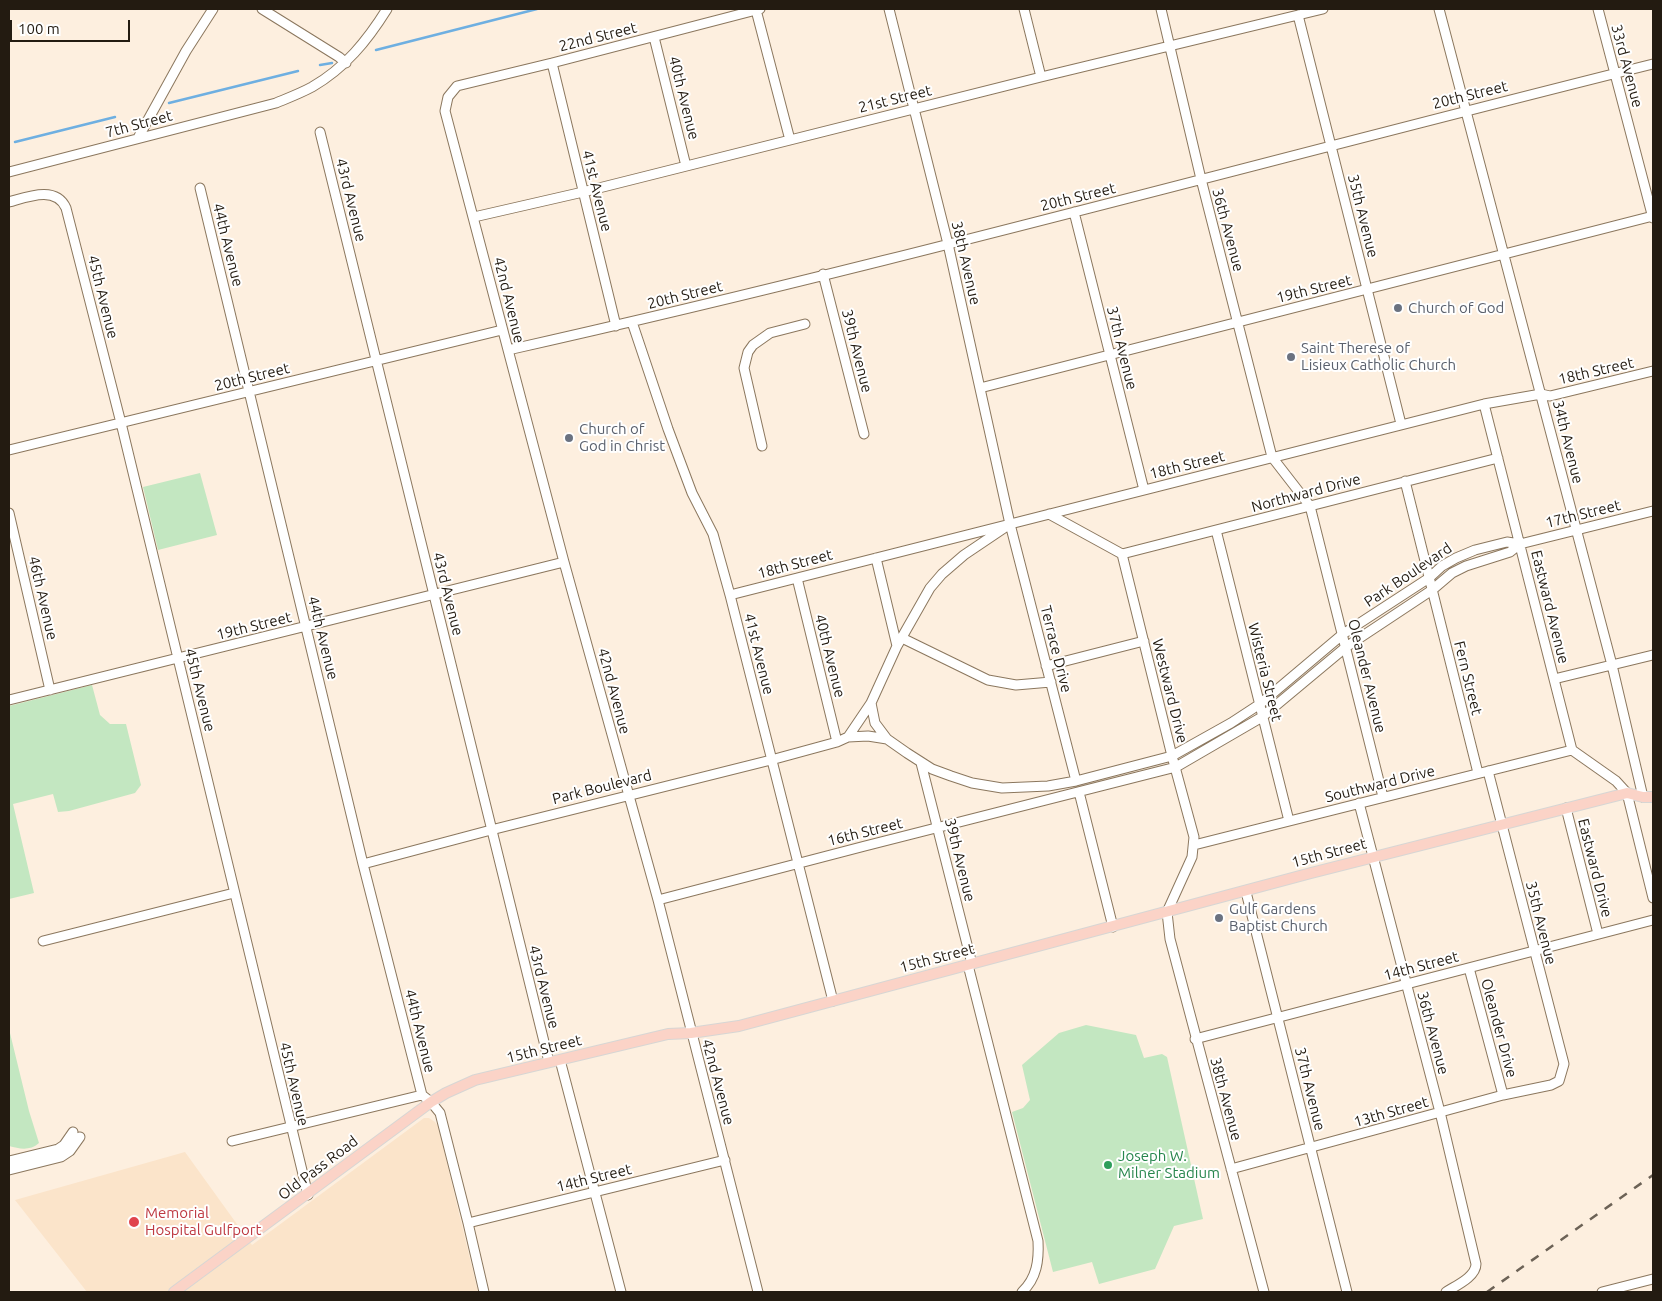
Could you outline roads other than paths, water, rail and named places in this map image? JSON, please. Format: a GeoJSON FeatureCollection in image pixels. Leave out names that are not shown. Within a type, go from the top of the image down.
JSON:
{"type":"FeatureCollection","features":[{"type":"Feature","properties":{"kind":"main road","name":"15th Street"},"geometry":{"type":"LineString","coordinates":[[431,1102],[476,1080],[668,1034],[691,1033],[739,1026],[1502,824],[1627,793],[1648,797]]}},
{"type":"Feature","properties":{"kind":"main road","name":"Old Pass Road"},"geometry":{"type":"LineString","coordinates":[[174,1292],[308,1195],[431,1102]]}},
{"type":"Feature","properties":{"kind":"street"},"geometry":{"type":"LineString","coordinates":[[138,138],[186,51],[213,9]]}},
{"type":"Feature","properties":{"kind":"street"},"geometry":{"type":"LineString","coordinates":[[262,9],[340,57],[346,63]]}},
{"type":"Feature","properties":{"kind":"street","name":"7th Street"},"geometry":{"type":"LineString","coordinates":[[9,172],[276,103],[311,88],[346,63],[361,48],[388,9]]}},
{"type":"Feature","properties":{"kind":"street"},"geometry":{"type":"LineString","coordinates":[[758,9],[790,140]]}},
{"type":"Feature","properties":{"kind":"street","name":"22nd Street"},"geometry":{"type":"LineString","coordinates":[[448,97],[457,86],[758,9]]}},
{"type":"Feature","properties":{"kind":"street","name":"38th Avenue"},"geometry":{"type":"LineString","coordinates":[[889,9],[948,244],[1010,524]]}},
{"type":"Feature","properties":{"kind":"street"},"geometry":{"type":"LineString","coordinates":[[1024,9],[1041,77]]}},
{"type":"Feature","properties":{"kind":"street","name":"36th Avenue"},"geometry":{"type":"LineString","coordinates":[[1160,9],[1272,457]]}},
{"type":"Feature","properties":{"kind":"street","name":"21st Street"},"geometry":{"type":"LineString","coordinates":[[474,217],[1323,9]]}},
{"type":"Feature","properties":{"kind":"street","name":"34th Avenue"},"geometry":{"type":"LineString","coordinates":[[1439,9],[1648,797]]}},
{"type":"Feature","properties":{"kind":"street","name":"33rd Avenue"},"geometry":{"type":"LineString","coordinates":[[1598,9],[1653,217]]}},
{"type":"Feature","properties":{"kind":"street","name":"35th Avenue"},"geometry":{"type":"LineString","coordinates":[[1298,15],[1402,424]]}},
{"type":"Feature","properties":{"kind":"street","name":"40th Avenue"},"geometry":{"type":"LineString","coordinates":[[654,37],[686,166]]}},
{"type":"Feature","properties":{"kind":"street","name":"41st Avenue"},"geometry":{"type":"LineString","coordinates":[[552,63],[616,326]]}},
{"type":"Feature","properties":{"kind":"street","name":"20th Street"},"geometry":{"type":"LineString","coordinates":[[508,350],[616,326],[948,244],[1653,64]]}},
{"type":"Feature","properties":{"kind":"street","name":"42nd Avenue"},"geometry":{"type":"LineString","coordinates":[[448,97],[445,111],[564,562],[658,900],[725,1160],[755,1292]]}},
{"type":"Feature","properties":{"kind":"street","name":"43rd Avenue"},"geometry":{"type":"LineString","coordinates":[[320,132],[549,1062]]}},
{"type":"Feature","properties":{"kind":"street","name":"44th Avenue"},"geometry":{"type":"LineString","coordinates":[[200,188],[363,864],[422,1095]]}},
{"type":"Feature","properties":{"kind":"street","name":"45th Avenue"},"geometry":{"type":"LineString","coordinates":[[9,202],[44,194],[60,199],[66,208],[121,423],[308,1195]]}},
{"type":"Feature","properties":{"kind":"street","name":"37th Avenue"},"geometry":{"type":"LineString","coordinates":[[1074,212],[1144,490]]}},
{"type":"Feature","properties":{"kind":"street","name":"19th Street"},"geometry":{"type":"LineString","coordinates":[[980,388],[1653,217]]}},
{"type":"Feature","properties":{"kind":"street","name":"39th Avenue"},"geometry":{"type":"LineString","coordinates":[[824,274],[864,434]]}},
{"type":"Feature","properties":{"kind":"street","name":"41st Avenue"},"geometry":{"type":"LineString","coordinates":[[632,322],[688,484],[713,534],[833,1001]]}},
{"type":"Feature","properties":{"kind":"street"},"geometry":{"type":"LineString","coordinates":[[762,446],[744,368],[748,352],[753,345],[770,333],[805,324]]}},
{"type":"Feature","properties":{"kind":"street","name":"20th Street"},"geometry":{"type":"LineString","coordinates":[[9,450],[502,330]]}},
{"type":"Feature","properties":{"kind":"street","name":"18th Street"},"geometry":{"type":"LineString","coordinates":[[730,595],[1484,404],[1541,394],[1550,396],[1653,371]]}},
{"type":"Feature","properties":{"kind":"street","name":"Eastward Avenue"},"geometry":{"type":"LineString","coordinates":[[1484,404],[1572,750]]}},
{"type":"Feature","properties":{"kind":"street","name":"Oleander Avenue"},"geometry":{"type":"LineString","coordinates":[[1272,457],[1310,506],[1383,797]]}},
{"type":"Feature","properties":{"kind":"street","name":"Northward Drive"},"geometry":{"type":"LineString","coordinates":[[1122,554],[1498,458]]}},
{"type":"Feature","properties":{"kind":"street"},"geometry":{"type":"LineString","coordinates":[[1404,481],[1429,578]]}},
{"type":"Feature","properties":{"kind":"street","name":"17th Street"},"geometry":{"type":"LineString","coordinates":[[1520,544],[1653,511]]}},
{"type":"Feature","properties":{"kind":"street","name":"46th Avenue"},"geometry":{"type":"LineString","coordinates":[[9,512],[50,690]]}},
{"type":"Feature","properties":{"kind":"street"},"geometry":{"type":"LineString","coordinates":[[1049,514],[1122,554]]}},
{"type":"Feature","properties":{"kind":"street"},"geometry":{"type":"LineString","coordinates":[[848,737],[871,703],[897,646],[921,603],[942,574],[964,555],[1010,524]]}},
{"type":"Feature","properties":{"kind":"street","name":"Terrace Drive"},"geometry":{"type":"LineString","coordinates":[[1010,524],[1076,781]]}},
{"type":"Feature","properties":{"kind":"street","name":"Wisteria Street"},"geometry":{"type":"LineString","coordinates":[[1216,530],[1289,821]]}},
{"type":"Feature","properties":{"kind":"street","name":"Park Boulevard"},"geometry":{"type":"LineString","coordinates":[[871,703],[875,723],[887,739],[921,763],[951,776],[986,786],[1025,788],[1076,781],[1172,756],[1231,723],[1260,704],[1343,634],[1429,578],[1442,566],[1465,554],[1507,542],[1520,544]]}},
{"type":"Feature","properties":{"kind":"street","name":"Park Boulevard"},"geometry":{"type":"LineString","coordinates":[[1079,792],[1176,767],[1262,717],[1346,647],[1432,590],[1458,570],[1484,559],[1510,552],[1520,544]]}},
{"type":"Feature","properties":{"kind":"street","name":"Westward Drive"},"geometry":{"type":"LineString","coordinates":[[1122,554],[1194,837],[1192,857],[1167,912]]}},
{"type":"Feature","properties":{"kind":"street"},"geometry":{"type":"LineString","coordinates":[[876,558],[897,646]]}},
{"type":"Feature","properties":{"kind":"street","name":"19th Street"},"geometry":{"type":"LineString","coordinates":[[9,700],[564,562]]}},
{"type":"Feature","properties":{"kind":"street","name":"40th Avenue"},"geometry":{"type":"LineString","coordinates":[[797,578],[837,742]]}},
{"type":"Feature","properties":{"kind":"street","name":"Fern Street"},"geometry":{"type":"LineString","coordinates":[[1429,578],[1478,773]]}},
{"type":"Feature","properties":{"kind":"street"},"geometry":{"type":"LineString","coordinates":[[902,638],[988,680],[1016,685],[1051,682]]}},
{"type":"Feature","properties":{"kind":"street"},"geometry":{"type":"LineString","coordinates":[[1046,666],[1144,641]]}},
{"type":"Feature","properties":{"kind":"street"},"geometry":{"type":"LineString","coordinates":[[1554,679],[1653,655]]}},
{"type":"Feature","properties":{"kind":"street","name":"Park Boulevard"},"geometry":{"type":"LineString","coordinates":[[363,864],[771,760],[837,742],[848,737],[868,736],[887,739]]}},
{"type":"Feature","properties":{"kind":"street"},"geometry":{"type":"LineString","coordinates":[[1572,750],[1616,781],[1627,793],[1653,898]]}},
{"type":"Feature","properties":{"kind":"street","name":"Southward Drive"},"geometry":{"type":"LineString","coordinates":[[1194,845],[1572,750]]}},
{"type":"Feature","properties":{"kind":"street","name":"39th Avenue"},"geometry":{"type":"LineString","coordinates":[[921,763],[1038,1241],[1038,1258],[1035,1273],[1031,1283],[1022,1292]]}},
{"type":"Feature","properties":{"kind":"street","name":"35th Avenue"},"geometry":{"type":"LineString","coordinates":[[1488,771],[1533,951],[1564,1064],[1559,1081]]}},
{"type":"Feature","properties":{"kind":"street"},"geometry":{"type":"LineString","coordinates":[[1025,805],[1076,781]]}},
{"type":"Feature","properties":{"kind":"street"},"geometry":{"type":"LineString","coordinates":[[1079,792],[1113,927]]}},
{"type":"Feature","properties":{"kind":"street","name":"16th Street"},"geometry":{"type":"LineString","coordinates":[[658,900],[1079,792]]}},
{"type":"Feature","properties":{"kind":"street","name":"36th Avenue"},"geometry":{"type":"LineString","coordinates":[[1359,803],[1440,1112],[1476,1264],[1475,1271],[1446,1292]]}},
{"type":"Feature","properties":{"kind":"street","name":"Eastward Drive"},"geometry":{"type":"LineString","coordinates":[[1566,808],[1598,934]]}},
{"type":"Feature","properties":{"kind":"street","name":"37th Avenue"},"geometry":{"type":"LineString","coordinates":[[1246,892],[1347,1292]]}},
{"type":"Feature","properties":{"kind":"street"},"geometry":{"type":"LineString","coordinates":[[43,941],[234,893]]}},
{"type":"Feature","properties":{"kind":"street","name":"38th Avenue"},"geometry":{"type":"LineString","coordinates":[[1167,912],[1170,939],[1195,1039],[1264,1292]]}},
{"type":"Feature","properties":{"kind":"street","name":"14th Street"},"geometry":{"type":"LineString","coordinates":[[1195,1039],[1653,920]]}},
{"type":"Feature","properties":{"kind":"street","name":"Oleander Drive"},"geometry":{"type":"LineString","coordinates":[[1469,968],[1502,1095]]}},
{"type":"Feature","properties":{"kind":"street"},"geometry":{"type":"LineString","coordinates":[[560,1060],[621,1292]]}},
{"type":"Feature","properties":{"kind":"street","name":"13th Street"},"geometry":{"type":"LineString","coordinates":[[1231,1170],[1502,1095],[1551,1085],[1559,1081]]}},
{"type":"Feature","properties":{"kind":"street"},"geometry":{"type":"LineString","coordinates":[[232,1141],[422,1095],[440,1113],[484,1292]]}},
{"type":"Feature","properties":{"kind":"street"},"geometry":{"type":"LineString","coordinates":[[9,1161],[58,1149],[77,1135],[70,1151],[61,1157],[9,1170]]}},
{"type":"Feature","properties":{"kind":"street","name":"14th Street"},"geometry":{"type":"LineString","coordinates":[[468,1223],[725,1160]]}},
{"type":"Feature","properties":{"kind":"street"},"geometry":{"type":"LineString","coordinates":[[1602,1292],[1653,1279]]}},
{"type":"Feature","properties":{"kind":"waterway"},"geometry":{"type":"LineString","coordinates":[[376,50],[537,9]]}},
{"type":"Feature","properties":{"kind":"waterway"},"geometry":{"type":"LineString","coordinates":[[320,65],[332,63]]}},
{"type":"Feature","properties":{"kind":"waterway"},"geometry":{"type":"LineString","coordinates":[[169,103],[298,71]]}},
{"type":"Feature","properties":{"kind":"waterway"},"geometry":{"type":"LineString","coordinates":[[15,142],[115,117]]}},
{"type":"Feature","properties":{"kind":"railway"},"geometry":{"type":"LineString","coordinates":[[1487,1292],[1653,1175]]}},
{"type":"Feature","properties":{"kind":"place","name":"Church of God"},"geometry":{"type":"Point","coordinates":[1398,308]}},
{"type":"Feature","properties":{"kind":"place","name":"Saint Therese of Lisieux Catholic Church"},"geometry":{"type":"Point","coordinates":[1291,357]}},
{"type":"Feature","properties":{"kind":"place","name":"Church of God in Christ"},"geometry":{"type":"Point","coordinates":[569,438]}},
{"type":"Feature","properties":{"kind":"place","name":"Gulf Gardens Baptist Church"},"geometry":{"type":"Point","coordinates":[1219,918]}},
{"type":"Feature","properties":{"kind":"place","name":"Joseph W. Milner Stadium"},"geometry":{"type":"Point","coordinates":[1108,1165]}},
{"type":"Feature","properties":{"kind":"place","name":"Memorial Hospital Gulfport"},"geometry":{"type":"Point","coordinates":[134,1222]}}]}
